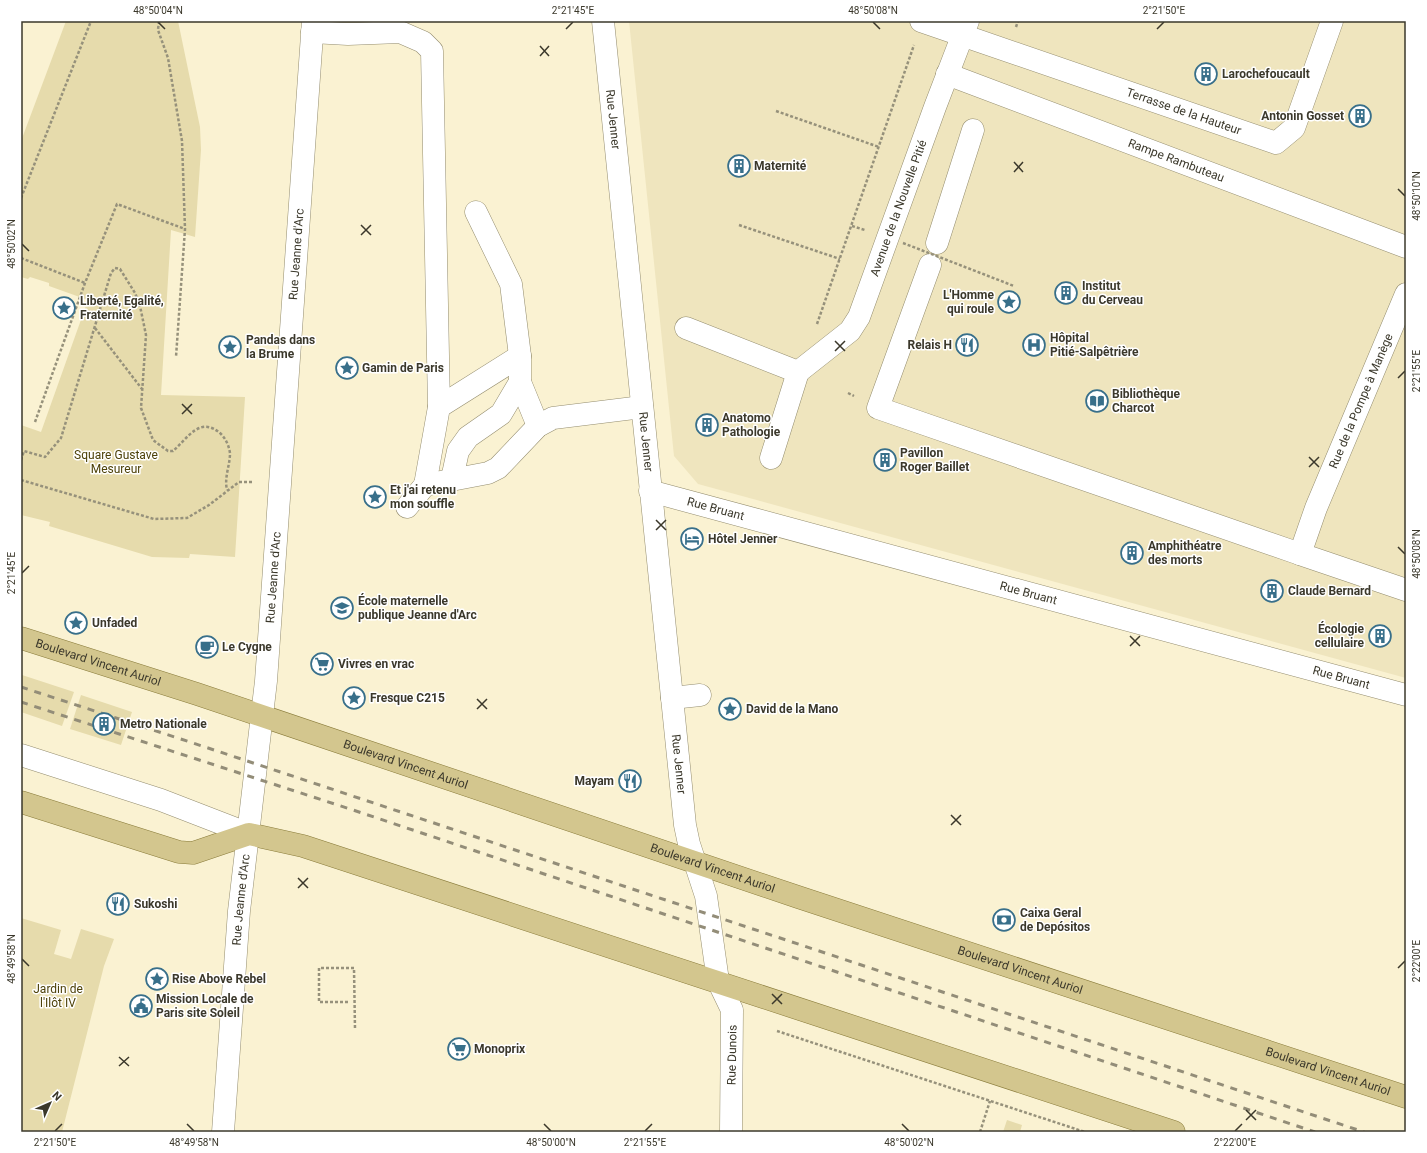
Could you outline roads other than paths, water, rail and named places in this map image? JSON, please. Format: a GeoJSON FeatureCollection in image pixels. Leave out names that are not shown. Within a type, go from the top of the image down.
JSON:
{"type":"FeatureCollection","features":[{"type":"Feature","properties":{"kind":"main road","name":"Boulevard Vincent Auriol"},"geometry":{"type":"LineString","coordinates":[[21,638],[1406,1097]]}},
{"type":"Feature","properties":{"kind":"main road"},"geometry":{"type":"LineString","coordinates":[[21,802],[179,852],[193,853],[249,834],[303,846],[718,981],[1174,1132]]}},
{"type":"Feature","properties":{"kind":"street","name":"Rue Jenner"},"geometry":{"type":"LineString","coordinates":[[603,21],[685,825],[689,844],[706,896],[718,981]]}},
{"type":"Feature","properties":{"kind":"street"},"geometry":{"type":"LineString","coordinates":[[921,21],[966,28]]}},
{"type":"Feature","properties":{"kind":"street","name":"Terrasse de la Hauteur"},"geometry":{"type":"LineString","coordinates":[[966,28],[1276,143],[1294,128],[1332,21]]}},
{"type":"Feature","properties":{"kind":"street"},"geometry":{"type":"LineString","coordinates":[[312,27],[348,34],[400,32],[423,42],[432,51],[439,407],[425,485],[407,507]]}},
{"type":"Feature","properties":{"kind":"street","name":"Rue Jeanne d'Arc"},"geometry":{"type":"LineString","coordinates":[[223,1132],[236,939],[266,681],[312,27]]}},
{"type":"Feature","properties":{"kind":"street","name":"Avenue de la Nouvelle Pitié"},"geometry":{"type":"LineString","coordinates":[[798,372],[850,331],[859,317],[947,74],[966,28]]}},
{"type":"Feature","properties":{"kind":"street","name":"Rampe Rambuteau"},"geometry":{"type":"LineString","coordinates":[[947,74],[1406,247]]}},
{"type":"Feature","properties":{"kind":"street"},"geometry":{"type":"LineString","coordinates":[[937,243],[973,130]]}},
{"type":"Feature","properties":{"kind":"street"},"geometry":{"type":"LineString","coordinates":[[476,212],[511,284],[520,356],[520,382],[538,426]]}},
{"type":"Feature","properties":{"kind":"street"},"geometry":{"type":"LineString","coordinates":[[930,265],[878,408],[1406,590]]}},
{"type":"Feature","properties":{"kind":"street","name":"Rue de la Pompe à Manège"},"geometry":{"type":"LineString","coordinates":[[1300,554],[1316,508],[1406,294]]}},
{"type":"Feature","properties":{"kind":"street"},"geometry":{"type":"LineString","coordinates":[[686,328],[798,372],[771,458]]}},
{"type":"Feature","properties":{"kind":"street"},"geometry":{"type":"LineString","coordinates":[[439,407],[520,356]]}},
{"type":"Feature","properties":{"kind":"street"},"geometry":{"type":"LineString","coordinates":[[452,479],[458,451],[468,437],[501,414],[520,382]]}},
{"type":"Feature","properties":{"kind":"street"},"geometry":{"type":"LineString","coordinates":[[425,485],[488,473],[498,468],[538,426],[553,418],[642,407]]}},
{"type":"Feature","properties":{"kind":"street","name":"Rue Bruant"},"geometry":{"type":"LineString","coordinates":[[650,491],[1406,695]]}},
{"type":"Feature","properties":{"kind":"street"},"geometry":{"type":"LineString","coordinates":[[672,698],[700,695]]}},
{"type":"Feature","properties":{"kind":"street"},"geometry":{"type":"LineString","coordinates":[[21,755],[161,800],[249,834]]}},
{"type":"Feature","properties":{"kind":"street","name":"Rue Dunois"},"geometry":{"type":"LineString","coordinates":[[718,981],[732,1010],[731,1132]]}},
{"type":"Feature","properties":{"kind":"railway"},"geometry":{"type":"LineString","coordinates":[[21,687],[1364,1132]]}},
{"type":"Feature","properties":{"kind":"railway"},"geometry":{"type":"LineString","coordinates":[[21,702],[353,810],[1315,1132]]}},
{"type":"Feature","properties":{"kind":"place","name":"Larochefoucault"},"geometry":{"type":"Point","coordinates":[1206,74]}},
{"type":"Feature","properties":{"kind":"place","name":"Antonin Gosset"},"geometry":{"type":"Point","coordinates":[1360,116]}},
{"type":"Feature","properties":{"kind":"place","name":"Maternité"},"geometry":{"type":"Point","coordinates":[739,166]}},
{"type":"Feature","properties":{"kind":"place","name":"Institut du Cerveau"},"geometry":{"type":"Point","coordinates":[1066,293]}},
{"type":"Feature","properties":{"kind":"place","name":"L'Homme qui roule"},"geometry":{"type":"Point","coordinates":[1009,302]}},
{"type":"Feature","properties":{"kind":"place","name":"Liberté, Egalité, Fraternité"},"geometry":{"type":"Point","coordinates":[64,308]}},
{"type":"Feature","properties":{"kind":"place","name":"Relais H"},"geometry":{"type":"Point","coordinates":[967,345]}},
{"type":"Feature","properties":{"kind":"place","name":"Hôpital Pitié-Salpêtrière"},"geometry":{"type":"Point","coordinates":[1034,345]}},
{"type":"Feature","properties":{"kind":"place","name":"Pandas dans la Brume"},"geometry":{"type":"Point","coordinates":[230,347]}},
{"type":"Feature","properties":{"kind":"place","name":"Gamin de Paris"},"geometry":{"type":"Point","coordinates":[347,368]}},
{"type":"Feature","properties":{"kind":"place","name":"Bibliothèque Charcot"},"geometry":{"type":"Point","coordinates":[1097,401]}},
{"type":"Feature","properties":{"kind":"place","name":"Anatomo Pathologie"},"geometry":{"type":"Point","coordinates":[707,425]}},
{"type":"Feature","properties":{"kind":"place","name":"Pavillon Roger Baillet"},"geometry":{"type":"Point","coordinates":[885,460]}},
{"type":"Feature","properties":{"kind":"place","name":"Et j'ai retenu mon souffle"},"geometry":{"type":"Point","coordinates":[375,497]}},
{"type":"Feature","properties":{"kind":"place","name":"Hôtel Jenner"},"geometry":{"type":"Point","coordinates":[692,539]}},
{"type":"Feature","properties":{"kind":"place","name":"Amphithéatre des morts"},"geometry":{"type":"Point","coordinates":[1132,553]}},
{"type":"Feature","properties":{"kind":"place","name":"Claude Bernard"},"geometry":{"type":"Point","coordinates":[1272,591]}},
{"type":"Feature","properties":{"kind":"place","name":"École maternelle publique Jeanne d'Arc"},"geometry":{"type":"Point","coordinates":[342,608]}},
{"type":"Feature","properties":{"kind":"place","name":"Unfaded"},"geometry":{"type":"Point","coordinates":[76,623]}},
{"type":"Feature","properties":{"kind":"place","name":"Écologie cellulaire"},"geometry":{"type":"Point","coordinates":[1380,636]}},
{"type":"Feature","properties":{"kind":"place","name":"Le Cygne"},"geometry":{"type":"Point","coordinates":[207,647]}},
{"type":"Feature","properties":{"kind":"place","name":"Vivres en vrac"},"geometry":{"type":"Point","coordinates":[322,664]}},
{"type":"Feature","properties":{"kind":"place","name":"Fresque C215"},"geometry":{"type":"Point","coordinates":[354,698]}},
{"type":"Feature","properties":{"kind":"place","name":"David de la Mano"},"geometry":{"type":"Point","coordinates":[730,709]}},
{"type":"Feature","properties":{"kind":"place","name":"Metro Nationale"},"geometry":{"type":"Point","coordinates":[104,724]}},
{"type":"Feature","properties":{"kind":"place","name":"Mayam"},"geometry":{"type":"Point","coordinates":[630,781]}},
{"type":"Feature","properties":{"kind":"place","name":"Sukoshi"},"geometry":{"type":"Point","coordinates":[118,904]}},
{"type":"Feature","properties":{"kind":"place","name":"Caixa Geral de Depósitos"},"geometry":{"type":"Point","coordinates":[1004,920]}},
{"type":"Feature","properties":{"kind":"place","name":"Rise Above Rebel"},"geometry":{"type":"Point","coordinates":[157,979]}},
{"type":"Feature","properties":{"kind":"place","name":"Mission Locale de Paris site Soleil"},"geometry":{"type":"Point","coordinates":[141,1006]}},
{"type":"Feature","properties":{"kind":"place","name":"Monoprix"},"geometry":{"type":"Point","coordinates":[459,1049]}},
{"type":"Feature","properties":{"kind":"park label","name":"Square Gustave Mesureur"},"geometry":{"type":"Point","coordinates":[116,462]}},
{"type":"Feature","properties":{"kind":"park label","name":"Jardin de l'Ilôt IV"},"geometry":{"type":"Point","coordinates":[58,996]}}]}
